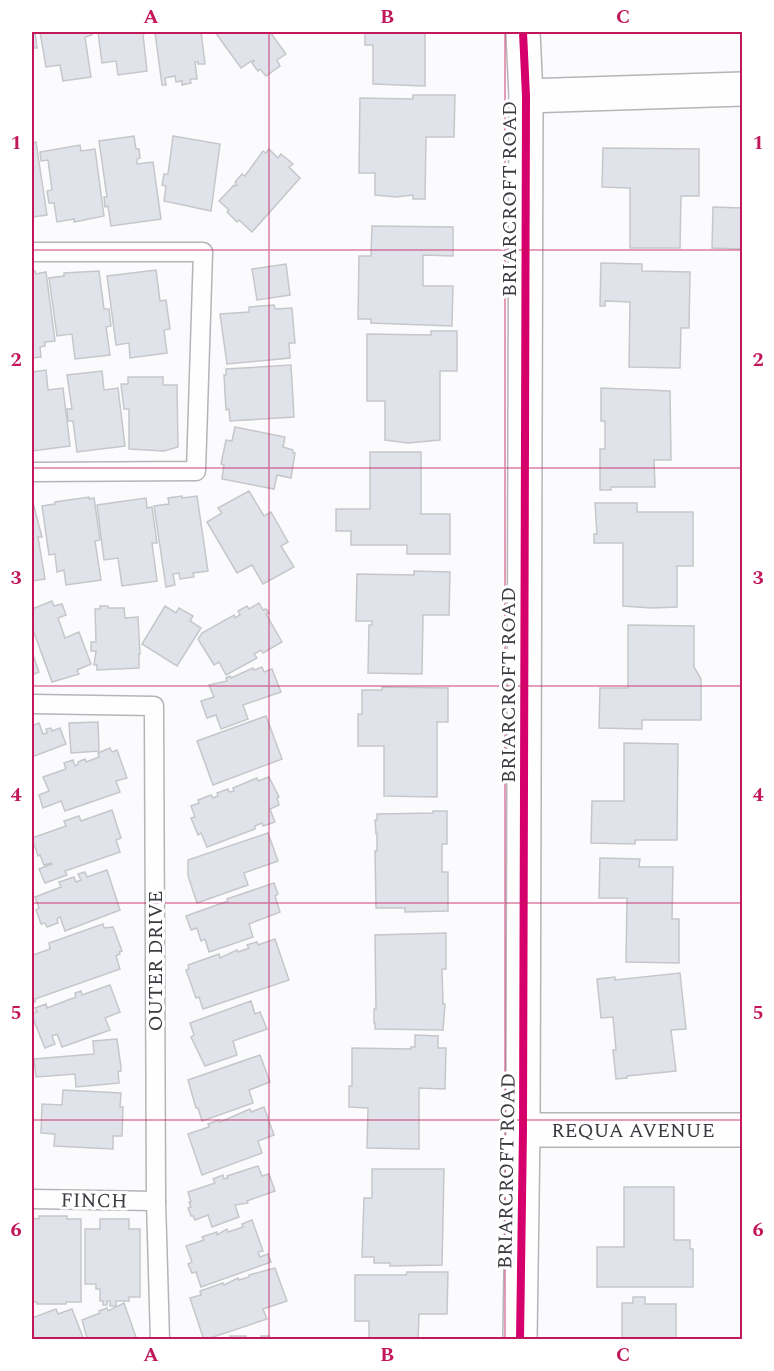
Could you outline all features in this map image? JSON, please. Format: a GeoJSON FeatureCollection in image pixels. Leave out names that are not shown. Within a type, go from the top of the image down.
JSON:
{"type":"FeatureCollection","features":[{"type":"Feature","properties":{"kind":"street","name":"BRIARCROFT ROAD"},"geometry":{"type":"LineString","coordinates":[[520,1340],[523,1130],[526,96],[522,32]]}},
{"type":"Feature","properties":{"kind":"street"},"geometry":{"type":"LineString","coordinates":[[526,96],[742,89]]}},
{"type":"Feature","properties":{"kind":"street","name":"REQUA AVENUE"},"geometry":{"type":"LineString","coordinates":[[523,1130],[742,1130]]}},
{"type":"Feature","properties":{"kind":"lane"},"geometry":{"type":"LineString","coordinates":[[32,252],[203,252],[196,471],[32,472]]}},
{"type":"Feature","properties":{"kind":"lane","name":"OUTER DRIVE"},"geometry":{"type":"LineString","coordinates":[[32,704],[154,706],[156,1201],[160,1340]]}},
{"type":"Feature","properties":{"kind":"lane","name":"FINCH"},"geometry":{"type":"LineString","coordinates":[[32,1199],[156,1201]]}},
{"type":"Feature","properties":{"kind":"building"},"geometry":{"type":"Polygon","coordinates":[[[32,32],[35,32],[37,48],[32,48],[32,32]]]}},
{"type":"Feature","properties":{"kind":"building"},"geometry":{"type":"Polygon","coordinates":[[[40,32],[92,32],[92,35],[85,37],[91,77],[63,81],[60,65],[46,67],[40,32]]]}},
{"type":"Feature","properties":{"kind":"building"},"geometry":{"type":"Polygon","coordinates":[[[98,32],[151,32],[143,34],[147,71],[118,75],[116,61],[102,63],[98,32]]]}},
{"type":"Feature","properties":{"kind":"building"},"geometry":{"type":"Polygon","coordinates":[[[155,32],[201,32],[205,64],[195,62],[197,79],[190,79],[191,83],[182,85],[182,81],[176,82],[175,76],[165,78],[166,85],[162,85],[155,32]]]}},
{"type":"Feature","properties":{"kind":"building"},"geometry":{"type":"Polygon","coordinates":[[[215,32],[270,32],[286,54],[277,60],[280,66],[266,76],[260,69],[258,71],[252,63],[253,60],[241,68],[215,32]]]}},
{"type":"Feature","properties":{"kind":"building"},"geometry":{"type":"Polygon","coordinates":[[[365,32],[425,32],[425,86],[373,84],[373,45],[365,45],[365,32]]]}},
{"type":"Feature","properties":{"kind":"building"},"geometry":{"type":"Polygon","coordinates":[[[413,95],[455,95],[454,137],[426,137],[425,199],[413,199],[413,195],[396,197],[375,195],[375,173],[359,173],[360,98],[413,99],[413,95]]]}},
{"type":"Feature","properties":{"kind":"building"},"geometry":{"type":"Polygon","coordinates":[[[134,136],[140,158],[137,159],[137,164],[153,162],[161,219],[111,226],[108,206],[105,207],[104,197],[107,197],[99,141],[134,136]]]}},
{"type":"Feature","properties":{"kind":"building"},"geometry":{"type":"Polygon","coordinates":[[[173,136],[220,144],[211,211],[164,201],[166,186],[162,185],[164,174],[168,174],[173,136]]]}},
{"type":"Feature","properties":{"kind":"building"},"geometry":{"type":"Polygon","coordinates":[[[36,142],[47,215],[32,217],[32,143],[36,142]]]}},
{"type":"Feature","properties":{"kind":"building"},"geometry":{"type":"Polygon","coordinates":[[[80,145],[81,151],[95,149],[104,216],[74,222],[74,219],[57,222],[54,203],[49,203],[47,191],[52,190],[48,160],[41,161],[40,152],[80,145]]]}},
{"type":"Feature","properties":{"kind":"building"},"geometry":{"type":"Polygon","coordinates":[[[603,148],[699,149],[699,196],[681,196],[680,248],[630,248],[630,188],[602,187],[603,148]]]}},
{"type":"Feature","properties":{"kind":"building"},"geometry":{"type":"Polygon","coordinates":[[[269,149],[278,158],[281,154],[293,164],[289,167],[300,178],[252,232],[239,220],[237,222],[219,201],[234,185],[237,185],[235,182],[242,174],[245,176],[263,151],[266,153],[269,149]]]}},
{"type":"Feature","properties":{"kind":"building"},"geometry":{"type":"Polygon","coordinates":[[[713,207],[742,208],[742,249],[712,248],[713,207]]]}},
{"type":"Feature","properties":{"kind":"building"},"geometry":{"type":"Polygon","coordinates":[[[372,226],[453,227],[453,256],[423,255],[423,286],[453,286],[452,326],[371,323],[371,319],[358,319],[359,256],[371,256],[372,226]]]}},
{"type":"Feature","properties":{"kind":"building"},"geometry":{"type":"Polygon","coordinates":[[[601,263],[642,264],[642,271],[690,272],[689,328],[681,328],[680,368],[629,367],[630,302],[605,301],[605,306],[600,306],[601,263]]]}},
{"type":"Feature","properties":{"kind":"building"},"geometry":{"type":"Polygon","coordinates":[[[286,264],[290,295],[257,300],[252,269],[286,264]]]}},
{"type":"Feature","properties":{"kind":"building"},"geometry":{"type":"Polygon","coordinates":[[[156,270],[160,301],[166,300],[170,329],[164,330],[167,353],[130,358],[129,343],[116,345],[107,276],[156,270]]]}},
{"type":"Feature","properties":{"kind":"building"},"geometry":{"type":"Polygon","coordinates":[[[32,271],[36,274],[46,272],[55,341],[45,342],[45,346],[40,347],[41,357],[32,358],[32,271]]]}},
{"type":"Feature","properties":{"kind":"building"},"geometry":{"type":"Polygon","coordinates":[[[99,271],[104,309],[109,309],[111,326],[106,327],[110,355],[75,359],[72,334],[57,336],[49,278],[64,276],[64,273],[99,271]]]}},
{"type":"Feature","properties":{"kind":"building"},"geometry":{"type":"Polygon","coordinates":[[[274,305],[275,309],[292,308],[295,343],[289,343],[290,358],[227,364],[220,314],[249,312],[249,307],[274,305]]]}},
{"type":"Feature","properties":{"kind":"building"},"geometry":{"type":"Polygon","coordinates":[[[431,331],[457,331],[457,371],[440,371],[440,440],[408,443],[385,440],[385,401],[367,401],[367,334],[431,335],[431,331]]]}},
{"type":"Feature","properties":{"kind":"building"},"geometry":{"type":"Polygon","coordinates":[[[291,365],[294,417],[230,421],[229,409],[226,410],[224,375],[226,375],[226,369],[291,365]]]}},
{"type":"Feature","properties":{"kind":"building"},"geometry":{"type":"Polygon","coordinates":[[[46,370],[48,390],[63,388],[70,446],[32,451],[32,372],[46,370]]]}},
{"type":"Feature","properties":{"kind":"building"},"geometry":{"type":"Polygon","coordinates":[[[102,371],[104,390],[118,388],[125,446],[77,452],[73,421],[68,421],[67,409],[72,409],[67,375],[102,371]]]}},
{"type":"Feature","properties":{"kind":"building"},"geometry":{"type":"Polygon","coordinates":[[[128,377],[163,377],[163,385],[177,385],[178,447],[164,451],[129,449],[129,409],[124,409],[121,384],[128,384],[128,377]]]}},
{"type":"Feature","properties":{"kind":"building"},"geometry":{"type":"Polygon","coordinates":[[[601,388],[670,391],[671,460],[654,460],[655,487],[611,487],[611,490],[600,490],[600,449],[605,449],[605,421],[601,421],[601,388]]]}},
{"type":"Feature","properties":{"kind":"building"},"geometry":{"type":"Polygon","coordinates":[[[235,427],[285,437],[283,447],[295,453],[291,478],[277,475],[274,489],[222,479],[224,465],[221,464],[226,440],[232,441],[235,427]]]}},
{"type":"Feature","properties":{"kind":"building"},"geometry":{"type":"Polygon","coordinates":[[[370,452],[421,452],[421,514],[450,514],[450,554],[407,554],[407,545],[351,545],[351,531],[336,531],[336,509],[370,509],[370,452]]]}},
{"type":"Feature","properties":{"kind":"building"},"geometry":{"type":"Polygon","coordinates":[[[249,491],[264,516],[271,512],[288,542],[281,546],[294,567],[263,584],[252,565],[237,573],[207,522],[222,513],[218,508],[249,491]]]}},
{"type":"Feature","properties":{"kind":"building"},"geometry":{"type":"Polygon","coordinates":[[[182,496],[182,498],[197,496],[208,571],[193,573],[194,577],[180,579],[179,573],[173,574],[175,585],[166,587],[154,506],[169,504],[168,498],[182,496]]]}},
{"type":"Feature","properties":{"kind":"building"},"geometry":{"type":"Polygon","coordinates":[[[89,497],[89,499],[94,498],[100,540],[95,541],[101,580],[66,585],[64,570],[57,572],[55,554],[49,555],[42,506],[89,497]]]}},
{"type":"Feature","properties":{"kind":"building"},"geometry":{"type":"Polygon","coordinates":[[[146,498],[147,508],[152,507],[157,543],[152,543],[157,581],[122,586],[118,558],[104,560],[97,505],[146,498]]]}},
{"type":"Feature","properties":{"kind":"building"},"geometry":{"type":"Polygon","coordinates":[[[32,499],[42,537],[38,537],[45,579],[32,581],[32,499]]]}},
{"type":"Feature","properties":{"kind":"building"},"geometry":{"type":"Polygon","coordinates":[[[595,503],[637,503],[637,512],[693,512],[693,566],[677,566],[677,607],[623,606],[623,543],[594,543],[594,534],[597,534],[595,503]]]}},
{"type":"Feature","properties":{"kind":"building"},"geometry":{"type":"Polygon","coordinates":[[[414,571],[450,572],[449,615],[423,615],[422,674],[368,673],[369,625],[372,625],[372,621],[356,621],[357,574],[414,575],[414,571]]]}},
{"type":"Feature","properties":{"kind":"building"},"geometry":{"type":"Polygon","coordinates":[[[52,601],[54,606],[62,604],[66,615],[58,618],[65,638],[79,632],[91,664],[77,670],[79,674],[52,682],[32,627],[32,609],[52,601]]]}},
{"type":"Feature","properties":{"kind":"building"},"geometry":{"type":"Polygon","coordinates":[[[259,603],[263,610],[266,609],[269,613],[266,614],[282,642],[263,653],[261,650],[254,654],[257,658],[226,675],[219,662],[214,665],[198,639],[202,633],[234,615],[235,618],[240,615],[238,611],[247,606],[249,609],[259,603]]]}},
{"type":"Feature","properties":{"kind":"building"},"geometry":{"type":"Polygon","coordinates":[[[100,606],[124,608],[125,618],[138,617],[139,668],[97,670],[97,665],[94,665],[96,651],[91,651],[91,642],[96,642],[95,609],[100,609],[100,606]]]}},
{"type":"Feature","properties":{"kind":"building"},"geometry":{"type":"Polygon","coordinates":[[[165,606],[176,613],[179,608],[193,616],[190,621],[201,628],[177,666],[142,644],[165,606]]]}},
{"type":"Feature","properties":{"kind":"building"},"geometry":{"type":"Polygon","coordinates":[[[628,625],[694,626],[694,667],[701,679],[701,720],[642,720],[642,729],[599,728],[600,688],[628,688],[628,625]]]}},
{"type":"Feature","properties":{"kind":"building"},"geometry":{"type":"Polygon","coordinates":[[[32,652],[39,672],[32,675],[32,652]]]}},
{"type":"Feature","properties":{"kind":"building"},"geometry":{"type":"Polygon","coordinates":[[[262,667],[264,672],[272,669],[281,692],[243,705],[248,719],[221,729],[216,715],[207,718],[201,701],[214,697],[209,685],[227,681],[226,678],[230,676],[231,678],[253,668],[254,670],[262,667]]]}},
{"type":"Feature","properties":{"kind":"building"},"geometry":{"type":"Polygon","coordinates":[[[382,687],[448,688],[448,722],[437,722],[437,797],[384,796],[384,746],[358,746],[358,714],[362,714],[362,690],[382,690],[382,687]]]}},
{"type":"Feature","properties":{"kind":"building"},"geometry":{"type":"Polygon","coordinates":[[[266,716],[282,759],[213,785],[197,741],[266,716]]]}},
{"type":"Feature","properties":{"kind":"building"},"geometry":{"type":"Polygon","coordinates":[[[98,722],[99,751],[71,753],[69,723],[98,722]]]}},
{"type":"Feature","properties":{"kind":"building"},"geometry":{"type":"Polygon","coordinates":[[[39,723],[43,734],[47,733],[46,729],[51,728],[52,731],[60,728],[66,744],[32,757],[32,726],[39,723]]]}},
{"type":"Feature","properties":{"kind":"building"},"geometry":{"type":"Polygon","coordinates":[[[624,743],[678,744],[677,840],[635,840],[635,844],[591,843],[592,801],[624,801],[624,743]]]}},
{"type":"Feature","properties":{"kind":"building"},"geometry":{"type":"Polygon","coordinates":[[[110,748],[112,752],[117,750],[127,778],[116,781],[120,792],[65,811],[61,801],[43,808],[39,795],[49,791],[43,777],[66,769],[64,763],[73,760],[75,766],[85,759],[86,762],[99,757],[98,753],[110,748]]]}},
{"type":"Feature","properties":{"kind":"building"},"geometry":{"type":"Polygon","coordinates":[[[269,777],[279,797],[277,798],[279,805],[270,809],[275,822],[263,826],[262,823],[255,826],[255,829],[207,847],[201,833],[198,835],[191,818],[195,817],[191,806],[199,803],[198,800],[211,795],[213,798],[218,796],[217,793],[228,789],[229,792],[234,791],[233,788],[257,778],[258,781],[269,777]]]}},
{"type":"Feature","properties":{"kind":"building"},"geometry":{"type":"Polygon","coordinates":[[[112,810],[121,838],[116,840],[120,852],[65,871],[67,875],[45,883],[39,869],[52,864],[44,865],[40,855],[38,856],[32,838],[66,826],[64,821],[79,816],[81,821],[112,810]]]}},
{"type":"Feature","properties":{"kind":"building"},"geometry":{"type":"Polygon","coordinates":[[[433,811],[447,811],[447,844],[442,844],[442,872],[448,872],[448,911],[405,912],[405,908],[376,908],[377,834],[375,820],[377,820],[377,814],[433,813],[433,811]]]}},
{"type":"Feature","properties":{"kind":"building"},"geometry":{"type":"Polygon","coordinates":[[[268,833],[278,861],[244,873],[248,885],[197,903],[188,876],[188,860],[268,833]]]}},
{"type":"Feature","properties":{"kind":"building"},"geometry":{"type":"Polygon","coordinates":[[[600,858],[640,859],[639,867],[673,867],[672,919],[679,919],[679,963],[626,962],[627,898],[599,898],[600,858]]]}},
{"type":"Feature","properties":{"kind":"building"},"geometry":{"type":"Polygon","coordinates":[[[107,870],[120,910],[65,931],[60,917],[57,919],[58,923],[47,927],[45,923],[41,924],[36,910],[39,908],[35,897],[61,887],[59,882],[74,877],[76,882],[81,880],[78,874],[85,872],[87,877],[107,870]]]}},
{"type":"Feature","properties":{"kind":"building"},"geometry":{"type":"Polygon","coordinates":[[[274,883],[280,912],[249,924],[253,937],[209,952],[205,939],[201,941],[197,928],[191,930],[186,916],[274,883]]]}},
{"type":"Feature","properties":{"kind":"building"},"geometry":{"type":"Polygon","coordinates":[[[103,924],[104,928],[113,927],[122,951],[116,956],[120,969],[32,1002],[33,955],[50,949],[49,943],[103,924]]]}},
{"type":"Feature","properties":{"kind":"building"},"geometry":{"type":"Polygon","coordinates":[[[446,933],[446,969],[442,969],[443,1004],[445,1004],[443,1030],[375,1029],[375,935],[446,933]]]}},
{"type":"Feature","properties":{"kind":"building"},"geometry":{"type":"Polygon","coordinates":[[[275,939],[289,980],[203,1009],[199,997],[196,998],[186,970],[189,969],[188,965],[219,954],[220,958],[237,950],[238,952],[249,948],[247,945],[257,942],[258,945],[275,939]]]}},
{"type":"Feature","properties":{"kind":"building"},"geometry":{"type":"Polygon","coordinates":[[[680,973],[686,1029],[671,1030],[676,1071],[616,1079],[613,1017],[601,1018],[597,979],[615,977],[615,980],[680,973]]]}},
{"type":"Feature","properties":{"kind":"building"},"geometry":{"type":"Polygon","coordinates":[[[110,985],[120,1012],[105,1018],[110,1030],[62,1047],[57,1034],[52,1036],[55,1044],[45,1048],[32,1016],[32,1013],[37,1012],[35,1008],[46,1004],[47,1008],[76,997],[75,993],[81,991],[82,995],[110,985]]]}},
{"type":"Feature","properties":{"kind":"building"},"geometry":{"type":"Polygon","coordinates":[[[251,1001],[255,1014],[260,1012],[267,1029],[233,1041],[237,1055],[205,1066],[191,1037],[194,1035],[190,1023],[251,1001]]]}},
{"type":"Feature","properties":{"kind":"building"},"geometry":{"type":"Polygon","coordinates":[[[415,1035],[438,1036],[438,1048],[446,1048],[445,1089],[419,1088],[419,1149],[367,1148],[368,1108],[349,1107],[349,1086],[352,1086],[352,1048],[411,1049],[415,1047],[415,1035]]]}},
{"type":"Feature","properties":{"kind":"building"},"geometry":{"type":"Polygon","coordinates":[[[117,1039],[121,1067],[121,1071],[118,1071],[119,1083],[76,1087],[75,1074],[36,1077],[34,1059],[94,1054],[93,1041],[117,1039]]]}},
{"type":"Feature","properties":{"kind":"building"},"geometry":{"type":"Polygon","coordinates":[[[260,1055],[270,1082],[249,1090],[253,1103],[202,1121],[188,1080],[260,1055]]]}},
{"type":"Feature","properties":{"kind":"building"},"geometry":{"type":"Polygon","coordinates":[[[63,1090],[121,1093],[122,1136],[113,1136],[113,1149],[54,1146],[55,1134],[41,1133],[42,1104],[62,1105],[63,1090]]]}},
{"type":"Feature","properties":{"kind":"building"},"geometry":{"type":"Polygon","coordinates":[[[264,1107],[274,1135],[258,1141],[262,1153],[202,1175],[188,1134],[209,1127],[208,1124],[219,1120],[220,1122],[250,1109],[251,1112],[264,1107]]]}},
{"type":"Feature","properties":{"kind":"building"},"geometry":{"type":"Polygon","coordinates":[[[258,1166],[262,1176],[269,1174],[275,1191],[247,1201],[248,1203],[235,1205],[239,1217],[212,1227],[208,1215],[195,1220],[191,1216],[188,1208],[191,1207],[189,1202],[191,1202],[188,1192],[215,1183],[213,1179],[223,1175],[224,1179],[228,1178],[227,1176],[258,1166]]]}},
{"type":"Feature","properties":{"kind":"building"},"geometry":{"type":"Polygon","coordinates":[[[372,1169],[444,1169],[442,1265],[390,1266],[390,1263],[374,1263],[374,1257],[362,1257],[364,1198],[372,1198],[372,1169]]]}},
{"type":"Feature","properties":{"kind":"building"},"geometry":{"type":"Polygon","coordinates":[[[624,1187],[674,1187],[674,1240],[690,1240],[690,1249],[693,1249],[693,1287],[597,1287],[597,1247],[624,1247],[624,1187]]]}},
{"type":"Feature","properties":{"kind":"building"},"geometry":{"type":"Polygon","coordinates":[[[39,1216],[67,1216],[67,1219],[81,1219],[81,1302],[37,1304],[37,1302],[32,1302],[32,1218],[39,1219],[39,1216]]]}},
{"type":"Feature","properties":{"kind":"building"},"geometry":{"type":"Polygon","coordinates":[[[100,1219],[129,1219],[129,1229],[140,1229],[140,1297],[129,1297],[129,1301],[116,1301],[116,1306],[110,1306],[110,1301],[107,1301],[107,1305],[103,1305],[103,1301],[100,1301],[100,1289],[96,1289],[96,1284],[85,1284],[85,1229],[100,1229],[100,1219]]]}},
{"type":"Feature","properties":{"kind":"building"},"geometry":{"type":"Polygon","coordinates":[[[252,1220],[263,1251],[258,1252],[260,1257],[268,1254],[271,1262],[201,1287],[196,1272],[192,1273],[188,1264],[192,1262],[186,1246],[204,1240],[202,1237],[217,1232],[217,1235],[227,1229],[228,1232],[243,1227],[242,1224],[252,1220]]]}},
{"type":"Feature","properties":{"kind":"building"},"geometry":{"type":"Polygon","coordinates":[[[275,1268],[287,1301],[263,1309],[267,1319],[204,1340],[190,1298],[201,1295],[200,1291],[275,1268]]]}},
{"type":"Feature","properties":{"kind":"building"},"geometry":{"type":"Polygon","coordinates":[[[407,1272],[448,1272],[447,1314],[419,1314],[418,1340],[347,1340],[369,1339],[369,1321],[355,1321],[355,1275],[406,1275],[407,1272]]]}},
{"type":"Feature","properties":{"kind":"building"},"geometry":{"type":"Polygon","coordinates":[[[633,1297],[645,1297],[645,1304],[676,1304],[676,1340],[622,1340],[622,1303],[633,1303],[633,1297]]]}},
{"type":"Feature","properties":{"kind":"building"},"geometry":{"type":"Polygon","coordinates":[[[124,1303],[137,1340],[90,1340],[87,1338],[82,1320],[100,1313],[99,1311],[107,1308],[108,1311],[124,1303]]]}},
{"type":"Feature","properties":{"kind":"building"},"geometry":{"type":"Polygon","coordinates":[[[56,1309],[58,1314],[72,1309],[84,1340],[32,1340],[34,1332],[32,1318],[56,1309]]]}},
{"type":"Feature","properties":{"kind":"building"},"geometry":{"type":"Polygon","coordinates":[[[230,1336],[261,1339],[261,1336],[269,1336],[269,1339],[281,1340],[221,1340],[230,1339],[230,1336]]]}},
{"type":"Feature","properties":{"kind":"cycle path"},"geometry":{"type":"LineString","coordinates":[[520,1340],[523,1130],[526,96],[523,32]]}}]}
